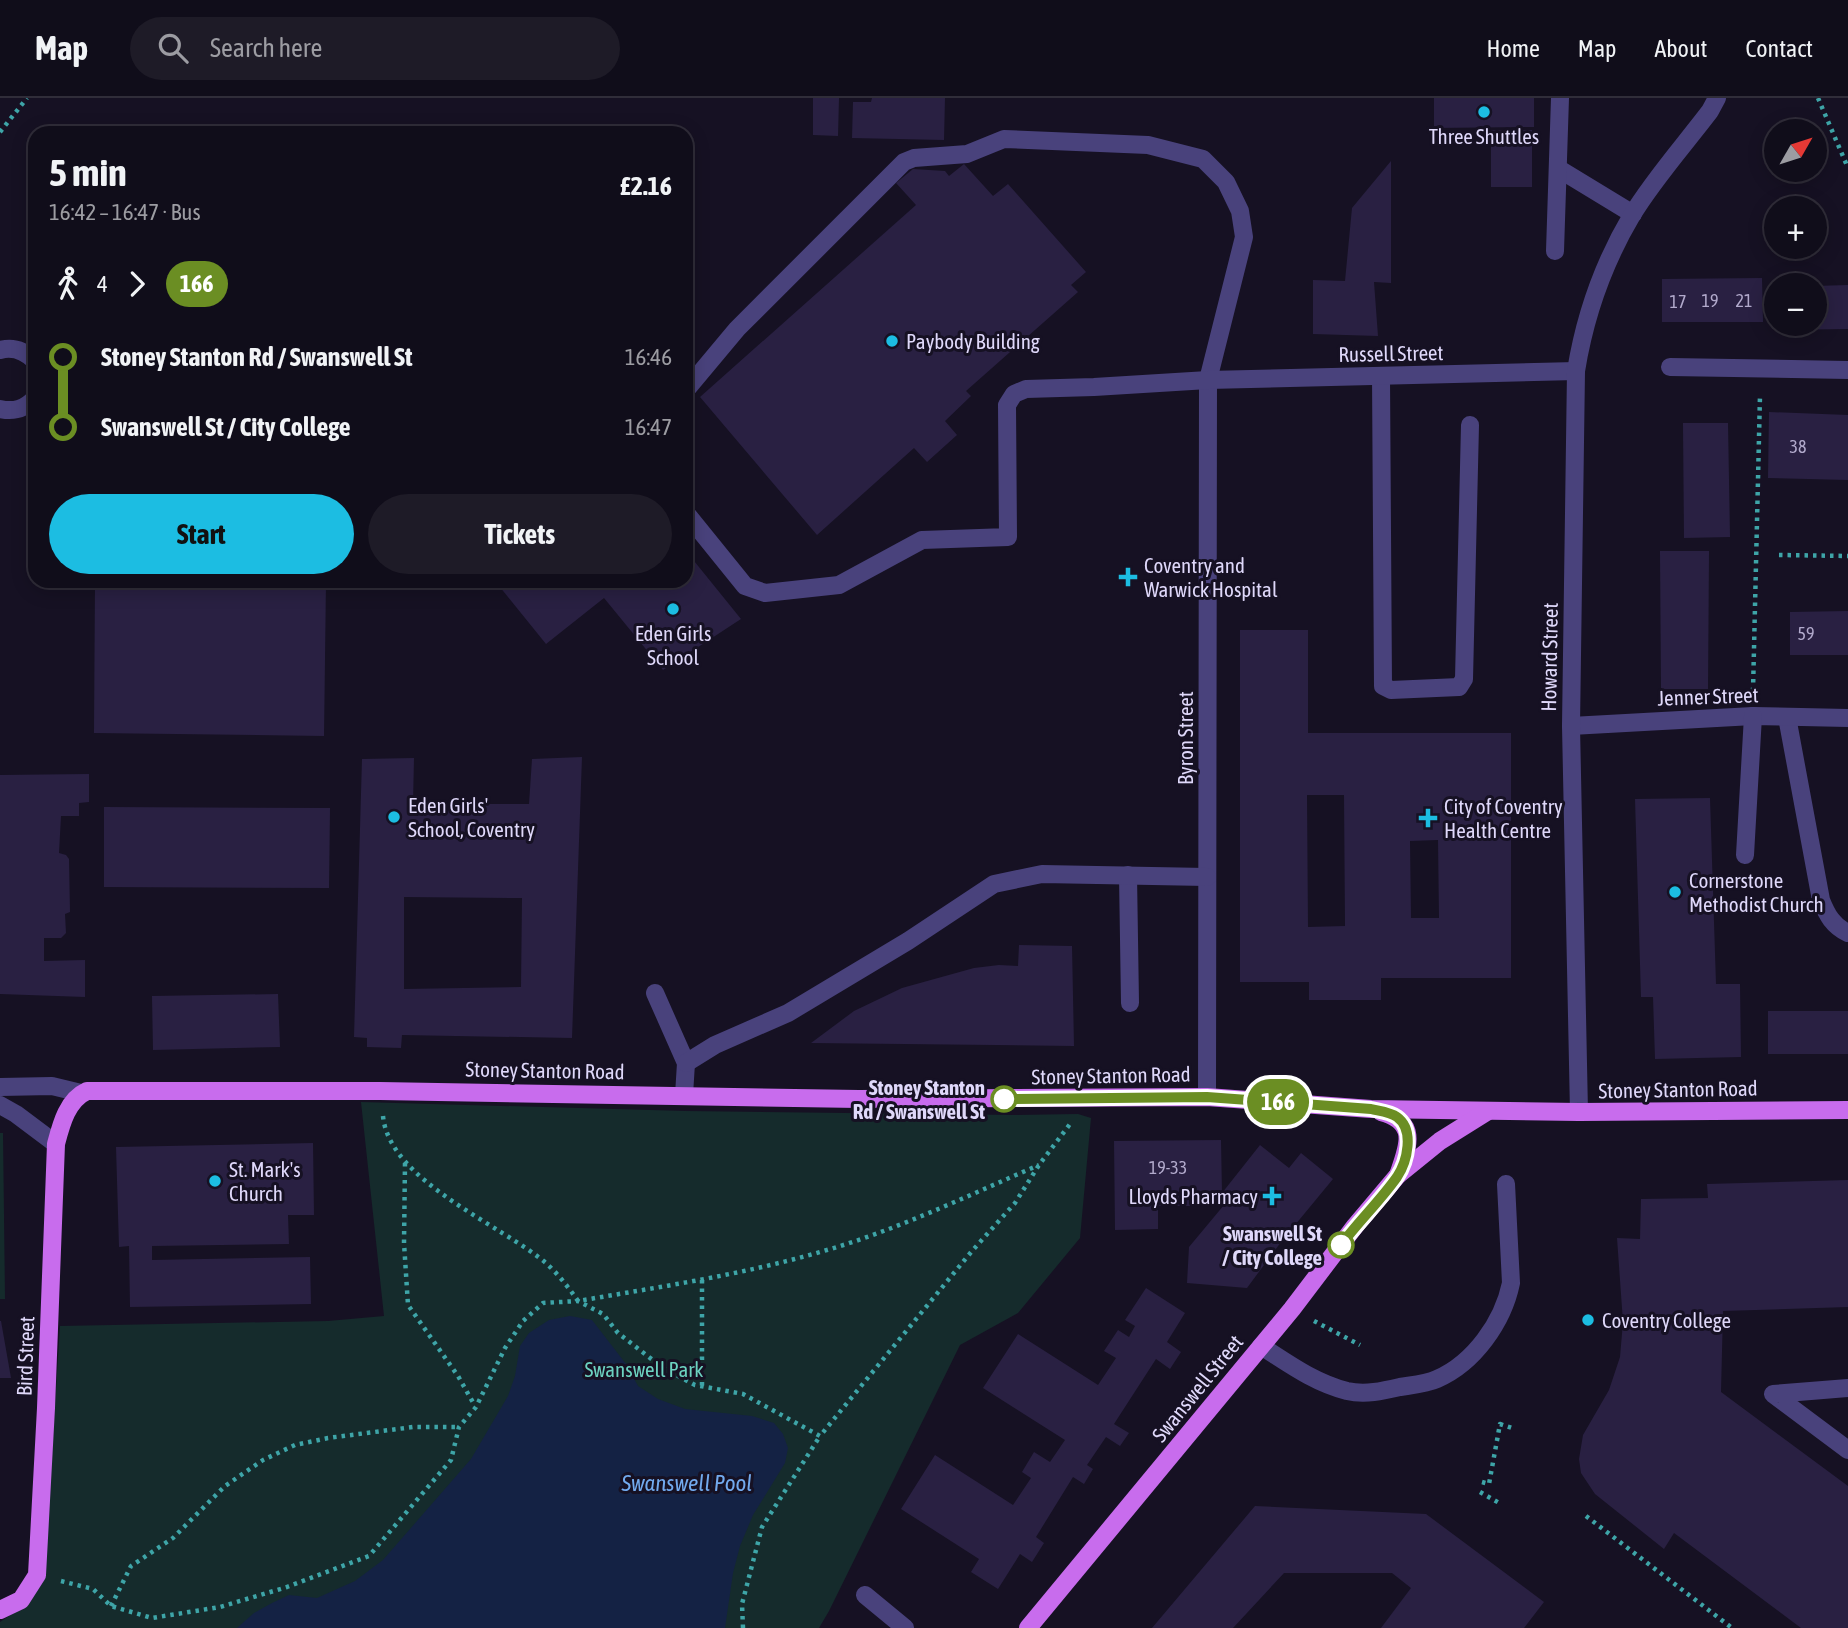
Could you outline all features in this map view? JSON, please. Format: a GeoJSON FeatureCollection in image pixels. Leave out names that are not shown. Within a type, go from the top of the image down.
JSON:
{"type":"FeatureCollection","features":[{"type":"Feature","properties":{"kind":"main road","name":"Stoney Stanton Road"},"geometry":{"type":"LineString","coordinates":[[81,1093],[380,1091],[859,1099],[1207,1097],[1371,1109],[1579,1112],[1848,1110]]}},
{"type":"Feature","properties":{"kind":"main road","name":"Bird Street"},"geometry":{"type":"LineString","coordinates":[[37,1575],[56,1144],[63,1119],[81,1093]]}},
{"type":"Feature","properties":{"kind":"main road","name":"Swanswell Street"},"geometry":{"type":"LineString","coordinates":[[1371,1109],[1396,1116],[1408,1134],[1407,1151],[1398,1175]]}},
{"type":"Feature","properties":{"kind":"main road","name":"Swanswell Street"},"geometry":{"type":"LineString","coordinates":[[1028,1628],[1292,1309],[1398,1175],[1440,1141],[1488,1111]]}},
{"type":"Feature","properties":{"kind":"main road"},"geometry":{"type":"LineString","coordinates":[[0,1610],[21,1600],[37,1575]]}},
{"type":"Feature","properties":{"kind":"street"},"geometry":{"type":"LineString","coordinates":[[1555,251],[1560,98]]}},
{"type":"Feature","properties":{"kind":"street","name":"Howard Street"},"geometry":{"type":"LineString","coordinates":[[1579,1112],[1571,726],[1576,371],[1582,334],[1593,295],[1633,214],[1713,105],[1727,98]]}},
{"type":"Feature","properties":{"kind":"street","name":"Byron Street"},"geometry":{"type":"LineString","coordinates":[[693,382],[737,329],[904,162],[914,158],[967,154],[1004,139],[1148,145],[1203,159],[1226,182],[1240,211],[1244,237],[1208,380],[1207,1097]]}},
{"type":"Feature","properties":{"kind":"street"},"geometry":{"type":"LineString","coordinates":[[1559,169],[1633,214]]}},
{"type":"Feature","properties":{"kind":"street"},"geometry":{"type":"LineString","coordinates":[[0,350],[16,349],[28,354]]}},
{"type":"Feature","properties":{"kind":"street"},"geometry":{"type":"LineString","coordinates":[[1670,367],[1848,370]]}},
{"type":"Feature","properties":{"kind":"street","name":"Russell Street"},"geometry":{"type":"LineString","coordinates":[[693,522],[745,586],[765,593],[839,585],[922,540],[1008,537],[1007,405],[1014,394],[1026,389],[1208,380],[1576,371]]}},
{"type":"Feature","properties":{"kind":"street"},"geometry":{"type":"LineString","coordinates":[[1381,376],[1383,685],[1391,690],[1459,687],[1464,680],[1470,425]]}},
{"type":"Feature","properties":{"kind":"street"},"geometry":{"type":"LineString","coordinates":[[0,409],[12,411],[22,409],[28,404]]}},
{"type":"Feature","properties":{"kind":"street"},"geometry":{"type":"LineString","coordinates":[[1745,855],[1753,716]]}},
{"type":"Feature","properties":{"kind":"street","name":"Jenner Street"},"geometry":{"type":"LineString","coordinates":[[1571,726],[1753,716],[1848,718]]}},
{"type":"Feature","properties":{"kind":"street"},"geometry":{"type":"LineString","coordinates":[[1787,717],[1821,900],[1828,916],[1838,928],[1848,933]]}},
{"type":"Feature","properties":{"kind":"street"},"geometry":{"type":"LineString","coordinates":[[686,1063],[715,1045],[788,1013],[908,941],[994,884],[1042,874],[1207,877]]}},
{"type":"Feature","properties":{"kind":"street"},"geometry":{"type":"LineString","coordinates":[[1128,875],[1130,1003]]}},
{"type":"Feature","properties":{"kind":"street"},"geometry":{"type":"LineString","coordinates":[[655,993],[686,1063],[684,1095]]}},
{"type":"Feature","properties":{"kind":"street"},"geometry":{"type":"LineString","coordinates":[[0,1087],[52,1086],[81,1093]]}},
{"type":"Feature","properties":{"kind":"street"},"geometry":{"type":"LineString","coordinates":[[0,1105],[56,1144]]}},
{"type":"Feature","properties":{"kind":"street"},"geometry":{"type":"LineString","coordinates":[[1261,1346],[1320,1383],[1350,1392],[1381,1392],[1435,1380],[1454,1370],[1479,1347],[1508,1297],[1511,1283],[1506,1184]]}},
{"type":"Feature","properties":{"kind":"street"},"geometry":{"type":"LineString","coordinates":[[1848,1388],[1773,1394],[1848,1450]]}},
{"type":"Feature","properties":{"kind":"street"},"geometry":{"type":"LineString","coordinates":[[865,1595],[905,1628]]}},
{"type":"Feature","properties":{"kind":"path"},"geometry":{"type":"LineString","coordinates":[[0,132],[27,98]]}},
{"type":"Feature","properties":{"kind":"path"},"geometry":{"type":"LineString","coordinates":[[1818,98],[1848,168]]}},
{"type":"Feature","properties":{"kind":"path"},"geometry":{"type":"LineString","coordinates":[[1753,716],[1760,370]]}},
{"type":"Feature","properties":{"kind":"path"},"geometry":{"type":"LineString","coordinates":[[1779,555],[1848,556]]}},
{"type":"Feature","properties":{"kind":"path"},"geometry":{"type":"LineString","coordinates":[[380,1091],[384,1126],[405,1163],[433,1186],[546,1264],[578,1301],[604,1314],[618,1333],[663,1368],[702,1386],[743,1394],[820,1436]]}},
{"type":"Feature","properties":{"kind":"path"},"geometry":{"type":"LineString","coordinates":[[743,1628],[742,1604],[762,1527],[820,1436],[972,1251],[1015,1203],[1039,1165],[1078,1114],[1084,1098]]}},
{"type":"Feature","properties":{"kind":"path"},"geometry":{"type":"LineString","coordinates":[[405,1163],[404,1243],[408,1305],[458,1376],[476,1407]]}},
{"type":"Feature","properties":{"kind":"path"},"geometry":{"type":"LineString","coordinates":[[37,1575],[93,1590],[111,1606],[152,1618],[220,1607],[287,1587],[369,1556],[452,1460],[459,1427],[476,1407],[505,1348],[523,1321],[543,1303],[578,1301],[702,1280],[820,1252],[907,1221],[1039,1165]]}},
{"type":"Feature","properties":{"kind":"path"},"geometry":{"type":"LineString","coordinates":[[702,1280],[702,1386]]}},
{"type":"Feature","properties":{"kind":"path"},"geometry":{"type":"LineString","coordinates":[[1292,1309],[1360,1345]]}},
{"type":"Feature","properties":{"kind":"path"},"geometry":{"type":"LineString","coordinates":[[1482,1482],[1489,1484],[1500,1424],[1515,1429]]}},
{"type":"Feature","properties":{"kind":"path"},"geometry":{"type":"LineString","coordinates":[[111,1606],[131,1566],[173,1538],[225,1486],[263,1460],[295,1445],[328,1438],[413,1427],[459,1427]]}},
{"type":"Feature","properties":{"kind":"path"},"geometry":{"type":"LineString","coordinates":[[1480,1492],[1501,1504]]}},
{"type":"Feature","properties":{"kind":"path"},"geometry":{"type":"LineString","coordinates":[[1586,1516],[1732,1628]]}},
{"type":"Feature","properties":{"kind":"green space","name":"Swanswell Park"},"geometry":{"type":"Polygon","coordinates":[[[361,1102],[686,1111],[1078,1114],[1091,1118],[1080,1238],[1018,1313],[960,1345],[819,1628],[0,1628],[0,1622],[29,1603],[45,1566],[60,1326],[328,1321],[384,1316],[361,1102]]]}},
{"type":"Feature","properties":{"kind":"green space"},"geometry":{"type":"Polygon","coordinates":[[[0,1133],[3,1133],[5,1299],[0,1299],[0,1133]]]}},
{"type":"Feature","properties":{"kind":"water","name":"Swanswell Pool"},"geometry":{"type":"Polygon","coordinates":[[[570,1316],[592,1320],[626,1364],[638,1386],[658,1399],[685,1409],[752,1416],[774,1423],[783,1434],[788,1448],[785,1463],[753,1515],[740,1546],[725,1628],[237,1628],[254,1613],[289,1595],[317,1598],[355,1581],[383,1560],[471,1459],[508,1396],[515,1376],[520,1346],[529,1333],[549,1320],[570,1316]]]}},
{"type":"Feature","properties":{"kind":"building"},"geometry":{"type":"Polygon","coordinates":[[[813,98],[839,98],[838,136],[813,135],[813,98]]]}},
{"type":"Feature","properties":{"kind":"building"},"geometry":{"type":"Polygon","coordinates":[[[872,98],[945,98],[944,140],[852,138],[853,102],[871,102],[872,98]]]}},
{"type":"Feature","properties":{"kind":"building","name":"Three Shuttles"},"geometry":{"type":"Polygon","coordinates":[[[1434,98],[1534,98],[1534,127],[1434,128],[1434,98]]]}},
{"type":"Feature","properties":{"kind":"building"},"geometry":{"type":"Polygon","coordinates":[[[1491,130],[1532,130],[1532,187],[1491,187],[1491,130]]]}},
{"type":"Feature","properties":{"kind":"building"},"geometry":{"type":"Polygon","coordinates":[[[1391,161],[1391,283],[1374,282],[1378,336],[1313,334],[1313,280],[1345,281],[1352,208],[1391,161]]]}},
{"type":"Feature","properties":{"kind":"building","name":"Paybody Building"},"geometry":{"type":"Polygon","coordinates":[[[964,164],[993,196],[1008,184],[1086,272],[1071,285],[1078,292],[966,391],[971,396],[945,421],[957,435],[927,462],[914,448],[817,535],[700,397],[916,205],[896,183],[913,169],[945,171],[949,176],[964,164]]]}},
{"type":"Feature","properties":{"kind":"building"},"geometry":{"type":"Polygon","coordinates":[[[1762,278],[1763,322],[1662,322],[1662,279],[1762,278]]]}},
{"type":"Feature","properties":{"kind":"building"},"geometry":{"type":"Polygon","coordinates":[[[1848,285],[1848,329],[1827,329],[1827,286],[1848,285]]]}},
{"type":"Feature","properties":{"kind":"building"},"geometry":{"type":"Polygon","coordinates":[[[1769,412],[1848,415],[1848,480],[1768,478],[1769,412]]]}},
{"type":"Feature","properties":{"kind":"building"},"geometry":{"type":"Polygon","coordinates":[[[1683,423],[1728,423],[1730,537],[1684,538],[1683,423]]]}},
{"type":"Feature","properties":{"kind":"building"},"geometry":{"type":"Polygon","coordinates":[[[1660,551],[1709,551],[1708,689],[1661,689],[1660,551]]]}},
{"type":"Feature","properties":{"kind":"building","name":"Eden Girls School"},"geometry":{"type":"Polygon","coordinates":[[[693,560],[741,619],[663,670],[604,598],[546,644],[501,588],[693,588],[693,560]]]}},
{"type":"Feature","properties":{"kind":"building"},"geometry":{"type":"Polygon","coordinates":[[[95,588],[326,588],[324,736],[94,733],[95,588]]]}},
{"type":"Feature","properties":{"kind":"building"},"geometry":{"type":"Polygon","coordinates":[[[1848,611],[1848,655],[1790,655],[1790,612],[1848,611]]]}},
{"type":"Feature","properties":{"kind":"building","name":"City of Coventry Health Centre"},"geometry":{"type":"Polygon","coordinates":[[[1240,630],[1308,630],[1308,733],[1511,733],[1511,978],[1381,978],[1381,1000],[1309,1000],[1309,982],[1240,982],[1240,630]],[[1307,795],[1308,927],[1345,926],[1344,795],[1307,795]],[[1438,840],[1410,841],[1411,918],[1439,918],[1438,840]]]}},
{"type":"Feature","properties":{"kind":"building"},"geometry":{"type":"Polygon","coordinates":[[[582,757],[572,1038],[402,1035],[401,1048],[367,1047],[367,1038],[354,1037],[362,759],[414,758],[413,804],[529,804],[532,759],[582,757]],[[404,897],[404,989],[521,987],[522,898],[404,897]]]}},
{"type":"Feature","properties":{"kind":"building"},"geometry":{"type":"Polygon","coordinates":[[[89,774],[89,802],[79,803],[79,816],[61,816],[59,853],[69,859],[70,912],[65,914],[66,933],[61,938],[44,938],[44,961],[85,960],[85,997],[0,994],[0,775],[89,774]]]}},
{"type":"Feature","properties":{"kind":"building","name":"Cornerstone Methodist Church"},"geometry":{"type":"Polygon","coordinates":[[[1710,798],[1716,984],[1740,984],[1741,1057],[1655,1059],[1653,997],[1641,997],[1635,799],[1710,798]]]}},
{"type":"Feature","properties":{"kind":"building"},"geometry":{"type":"Polygon","coordinates":[[[104,807],[330,808],[329,888],[104,887],[104,807]]]}},
{"type":"Feature","properties":{"kind":"building"},"geometry":{"type":"Polygon","coordinates":[[[1019,945],[1072,946],[1074,1046],[811,1043],[854,1011],[902,988],[974,968],[1018,966],[1019,945]]]}},
{"type":"Feature","properties":{"kind":"building"},"geometry":{"type":"Polygon","coordinates":[[[278,994],[280,1047],[153,1050],[152,996],[278,994]]]}},
{"type":"Feature","properties":{"kind":"building"},"geometry":{"type":"Polygon","coordinates":[[[1768,1011],[1848,1011],[1848,1054],[1768,1054],[1768,1011]]]}},
{"type":"Feature","properties":{"kind":"building"},"geometry":{"type":"Polygon","coordinates":[[[1221,1140],[1222,1193],[1200,1193],[1201,1206],[1158,1206],[1158,1229],[1115,1230],[1114,1141],[1221,1140]]]}},
{"type":"Feature","properties":{"kind":"building","name":"St. Mark's Church"},"geometry":{"type":"Polygon","coordinates":[[[313,1143],[314,1215],[288,1215],[289,1244],[152,1246],[152,1260],[310,1257],[311,1304],[130,1307],[129,1246],[119,1247],[116,1147],[313,1143]]]}},
{"type":"Feature","properties":{"kind":"building"},"geometry":{"type":"Polygon","coordinates":[[[1260,1145],[1289,1168],[1301,1153],[1333,1179],[1247,1288],[1187,1283],[1189,1247],[1229,1199],[1222,1193],[1260,1145]]]}},
{"type":"Feature","properties":{"kind":"building"},"geometry":{"type":"Polygon","coordinates":[[[1848,1180],[1848,1307],[1723,1311],[1721,1392],[1848,1486],[1848,1628],[1801,1628],[1674,1533],[1664,1549],[1595,1494],[1581,1473],[1579,1459],[1583,1435],[1609,1390],[1620,1357],[1623,1322],[1617,1238],[1640,1239],[1641,1199],[1708,1198],[1707,1184],[1848,1180]]]}},
{"type":"Feature","properties":{"kind":"building"},"geometry":{"type":"Polygon","coordinates":[[[1146,1288],[1185,1313],[1167,1342],[1181,1352],[1170,1369],[1156,1359],[1114,1424],[1129,1433],[1120,1446],[1106,1437],[1087,1465],[1093,1469],[1084,1484],[1073,1477],[1036,1537],[1044,1543],[1032,1562],[1020,1554],[998,1589],[971,1572],[979,1559],[901,1509],[935,1455],[1013,1505],[1031,1478],[1022,1472],[1034,1452],[1050,1462],[1065,1440],[983,1388],[1018,1334],[1098,1385],[1116,1358],[1104,1351],[1118,1330],[1129,1337],[1135,1326],[1125,1320],[1146,1288]]]}},
{"type":"Feature","properties":{"kind":"building"},"geometry":{"type":"Polygon","coordinates":[[[1,1321],[11,1378],[0,1378],[1,1321]]]}},
{"type":"Feature","properties":{"kind":"building"},"geometry":{"type":"Polygon","coordinates":[[[1255,1506],[1426,1514],[1544,1602],[1524,1628],[1381,1628],[1411,1588],[1392,1573],[1284,1573],[1233,1628],[1152,1628],[1255,1506]]]}},
{"type":"Feature","properties":{"kind":"bus line","name":"166"},"geometry":{"type":"LineString","coordinates":[[1004,1099],[1207,1097],[1371,1109],[1396,1116],[1408,1134],[1407,1151],[1398,1175],[1341,1245]]}},
{"type":"Feature","properties":{"kind":"place","name":"Three Shuttles"},"geometry":{"type":"Point","coordinates":[1484,112]}},
{"type":"Feature","properties":{"kind":"place","name":"Paybody Building"},"geometry":{"type":"Point","coordinates":[892,341]}},
{"type":"Feature","properties":{"kind":"place","name":"Coventry and Warwick Hospital"},"geometry":{"type":"Point","coordinates":[1128,577]}},
{"type":"Feature","properties":{"kind":"place","name":"Eden Girls School"},"geometry":{"type":"Point","coordinates":[673,609]}},
{"type":"Feature","properties":{"kind":"place","name":"Eden Girls' School, Coventry"},"geometry":{"type":"Point","coordinates":[394,817]}},
{"type":"Feature","properties":{"kind":"place","name":"City of Coventry Health Centre"},"geometry":{"type":"Point","coordinates":[1428,818]}},
{"type":"Feature","properties":{"kind":"place","name":"Cornerstone Methodist Church"},"geometry":{"type":"Point","coordinates":[1675,892]}},
{"type":"Feature","properties":{"kind":"place","name":"Stoney Stanton Rd / Swanswell St"},"geometry":{"type":"Point","coordinates":[1004,1099]}},
{"type":"Feature","properties":{"kind":"place","name":"St. Mark's Church"},"geometry":{"type":"Point","coordinates":[215,1181]}},
{"type":"Feature","properties":{"kind":"place","name":"Lloyds Pharmacy"},"geometry":{"type":"Point","coordinates":[1272,1196]}},
{"type":"Feature","properties":{"kind":"place","name":"Swanswell St / City College"},"geometry":{"type":"Point","coordinates":[1341,1245]}},
{"type":"Feature","properties":{"kind":"place","name":"Coventry College"},"geometry":{"type":"Point","coordinates":[1588,1320]}}]}
